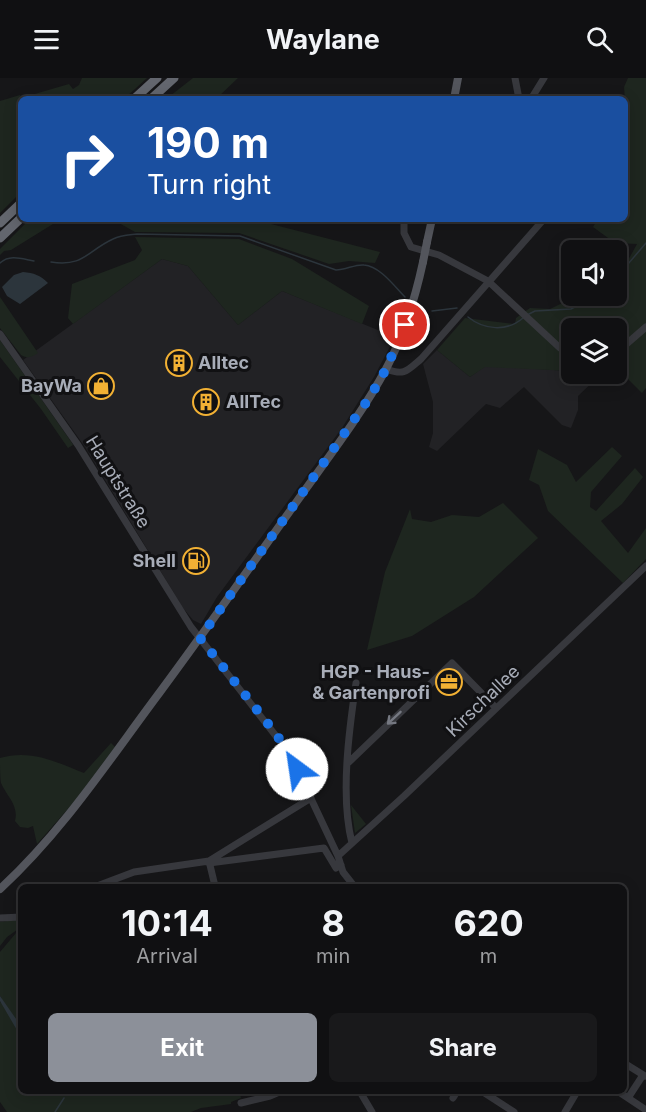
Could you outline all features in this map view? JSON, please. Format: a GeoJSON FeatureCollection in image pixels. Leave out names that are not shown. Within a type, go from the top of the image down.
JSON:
{"type":"FeatureCollection","features":[{"type":"Feature","properties":{"kind":"highway"},"geometry":{"type":"LineString","coordinates":[[137,96],[158,78]]}},
{"type":"Feature","properties":{"kind":"highway"},"geometry":{"type":"LineString","coordinates":[[154,96],[174,78]]}},
{"type":"Feature","properties":{"kind":"highway"},"geometry":{"type":"LineString","coordinates":[[0,223],[18,206]]}},
{"type":"Feature","properties":{"kind":"highway"},"geometry":{"type":"LineString","coordinates":[[0,238],[18,221]]}},
{"type":"Feature","properties":{"kind":"main road"},"geometry":{"type":"LineString","coordinates":[[455,96],[458,78]]}},
{"type":"Feature","properties":{"kind":"main road"},"geometry":{"type":"LineString","coordinates":[[0,889],[74,809],[200,638],[346,432],[386,369],[412,305],[431,222]]}},
{"type":"Feature","properties":{"kind":"street"},"geometry":{"type":"LineString","coordinates":[[515,78],[518,96]]}},
{"type":"Feature","properties":{"kind":"street"},"geometry":{"type":"LineString","coordinates":[[533,96],[544,78]]}},
{"type":"Feature","properties":{"kind":"street"},"geometry":{"type":"LineString","coordinates":[[404,222],[404,232],[411,247],[439,255],[488,282],[561,349]]}},
{"type":"Feature","properties":{"kind":"street"},"geometry":{"type":"LineString","coordinates":[[386,369],[398,373],[406,372],[421,359],[541,222]]}},
{"type":"Feature","properties":{"kind":"street"},"geometry":{"type":"LineString","coordinates":[[627,343],[646,327]]}},
{"type":"Feature","properties":{"kind":"street","name":"Hauptstraße"},"geometry":{"type":"LineString","coordinates":[[0,334],[78,445],[166,589],[200,638],[290,754],[341,865]]}},
{"type":"Feature","properties":{"kind":"street","name":"Kirschallee"},"geometry":{"type":"LineString","coordinates":[[338,856],[646,566]]}},
{"type":"Feature","properties":{"kind":"street"},"geometry":{"type":"LineString","coordinates":[[349,762],[452,663],[496,708]]}},
{"type":"Feature","properties":{"kind":"street"},"geometry":{"type":"LineString","coordinates":[[352,843],[347,799],[349,728],[356,683]]}},
{"type":"Feature","properties":{"kind":"street"},"geometry":{"type":"LineString","coordinates":[[209,862],[311,798]]}},
{"type":"Feature","properties":{"kind":"street"},"geometry":{"type":"LineString","coordinates":[[295,807],[304,807],[319,814]]}},
{"type":"Feature","properties":{"kind":"street"},"geometry":{"type":"LineString","coordinates":[[102,884],[134,872],[324,848],[336,868],[341,865],[353,884]]}},
{"type":"Feature","properties":{"kind":"street"},"geometry":{"type":"LineString","coordinates":[[209,862],[214,884]]}},
{"type":"Feature","properties":{"kind":"street"},"geometry":{"type":"LineString","coordinates":[[0,918],[18,917]]}},
{"type":"Feature","properties":{"kind":"street"},"geometry":{"type":"LineString","coordinates":[[627,1065],[645,1076],[628,1098]]}},
{"type":"Feature","properties":{"kind":"street"},"geometry":{"type":"LineString","coordinates":[[241,1103],[275,1094]]}},
{"type":"Feature","properties":{"kind":"street"},"geometry":{"type":"LineString","coordinates":[[361,1094],[372,1112]]}},
{"type":"Feature","properties":{"kind":"street"},"geometry":{"type":"LineString","coordinates":[[453,1098],[456,1094]]}},
{"type":"Feature","properties":{"kind":"street"},"geometry":{"type":"LineString","coordinates":[[486,1094],[514,1112]]}},
{"type":"Feature","properties":{"kind":"street"},"geometry":{"type":"LineString","coordinates":[[565,1112],[576,1094]]}},
{"type":"Feature","properties":{"kind":"street"},"geometry":{"type":"LineString","coordinates":[[622,1094],[646,1110]]}},
{"type":"Feature","properties":{"kind":"shaded area"},"geometry":{"type":"Polygon","coordinates":[[[82,78],[147,78],[127,96],[28,96],[69,84],[73,89],[79,85],[82,78]]]}},
{"type":"Feature","properties":{"kind":"shaded area"},"geometry":{"type":"Polygon","coordinates":[[[193,78],[238,78],[219,96],[170,96],[193,78]]]}},
{"type":"Feature","properties":{"kind":"shaded area"},"geometry":{"type":"Polygon","coordinates":[[[628,78],[646,78],[646,388],[642,393],[627,378],[627,318],[561,318],[561,371],[485,367],[470,377],[437,350],[465,318],[515,324],[516,318],[530,308],[550,309],[561,304],[561,306],[627,306],[627,262],[637,244],[627,244],[627,240],[611,240],[593,227],[596,222],[628,222],[628,96],[625,96],[624,87],[628,78]]]}},
{"type":"Feature","properties":{"kind":"shaded area"},"geometry":{"type":"Polygon","coordinates":[[[20,95],[18,96],[18,195],[0,213],[0,101],[20,95]]]}},
{"type":"Feature","properties":{"kind":"shaded area"},"geometry":{"type":"Polygon","coordinates":[[[27,222],[56,222],[0,255],[0,249],[27,222]]]}},
{"type":"Feature","properties":{"kind":"shaded area"},"geometry":{"type":"Polygon","coordinates":[[[117,222],[257,222],[380,252],[375,263],[349,261],[329,264],[239,233],[135,232],[117,222]]]}},
{"type":"Feature","properties":{"kind":"shaded area"},"geometry":{"type":"Polygon","coordinates":[[[135,237],[239,239],[292,259],[369,306],[362,324],[282,291],[238,325],[188,266],[162,259],[73,324],[68,318],[72,284],[135,260],[142,250],[135,237]]]}},
{"type":"Feature","properties":{"kind":"shaded area"},"geometry":{"type":"Polygon","coordinates":[[[162,259],[188,266],[238,325],[282,291],[395,337],[374,377],[342,428],[217,597],[201,624],[193,620],[183,608],[85,447],[23,360],[162,259]]]}},
{"type":"Feature","properties":{"kind":"shaded area"},"geometry":{"type":"Polygon","coordinates":[[[23,272],[37,275],[48,283],[20,304],[7,296],[2,287],[14,275],[23,272]]]}},
{"type":"Feature","properties":{"kind":"shaded area"},"geometry":{"type":"Polygon","coordinates":[[[0,297],[38,353],[30,357],[21,355],[0,328],[0,297]]]}},
{"type":"Feature","properties":{"kind":"shaded area"},"geometry":{"type":"Polygon","coordinates":[[[0,340],[73,445],[68,448],[0,357],[0,340]]]}},
{"type":"Feature","properties":{"kind":"shaded area"},"geometry":{"type":"Polygon","coordinates":[[[437,350],[470,377],[484,367],[505,367],[561,370],[561,384],[591,384],[578,396],[578,410],[571,428],[562,425],[524,387],[500,408],[486,404],[437,451],[429,447],[433,433],[433,402],[423,364],[437,350]]]}},
{"type":"Feature","properties":{"kind":"shaded area"},"geometry":{"type":"Polygon","coordinates":[[[612,447],[622,456],[591,492],[590,507],[596,511],[635,468],[643,477],[622,504],[601,521],[628,553],[646,528],[646,559],[623,583],[548,511],[539,485],[529,480],[538,449],[567,465],[576,482],[612,447]]]}},
{"type":"Feature","properties":{"kind":"shaded area"},"geometry":{"type":"Polygon","coordinates":[[[503,503],[538,538],[474,597],[412,636],[367,650],[385,572],[410,509],[412,519],[431,522],[452,515],[479,517],[503,503]]]}},
{"type":"Feature","properties":{"kind":"shaded area"},"geometry":{"type":"Polygon","coordinates":[[[111,743],[115,747],[74,802],[37,844],[33,826],[20,827],[15,821],[14,806],[1,783],[0,758],[33,756],[84,773],[111,743]]]}},
{"type":"Feature","properties":{"kind":"shaded area"},"geometry":{"type":"Polygon","coordinates":[[[351,805],[366,824],[355,833],[351,805]]]}},
{"type":"Feature","properties":{"kind":"shaded area"},"geometry":{"type":"Polygon","coordinates":[[[18,919],[18,929],[0,946],[0,922],[18,919]]]}},
{"type":"Feature","properties":{"kind":"shaded area"},"geometry":{"type":"Polygon","coordinates":[[[18,932],[18,1094],[240,1094],[241,1098],[231,1104],[201,1108],[191,1112],[7,1112],[0,1102],[0,1001],[1,1003],[2,999],[0,996],[0,952],[18,932]]]}},
{"type":"Feature","properties":{"kind":"shaded area"},"geometry":{"type":"Polygon","coordinates":[[[0,996],[18,1022],[18,1032],[0,1001],[0,996]]]}},
{"type":"Feature","properties":{"kind":"waterway"},"geometry":{"type":"LineString","coordinates":[[51,262],[62,263],[78,260],[104,244],[125,235],[240,236],[336,270],[361,265],[370,266],[387,278],[405,297]]}},
{"type":"Feature","properties":{"kind":"waterway"},"geometry":{"type":"LineString","coordinates":[[627,265],[646,243]]}},
{"type":"Feature","properties":{"kind":"waterway"},"geometry":{"type":"LineString","coordinates":[[0,263],[12,258],[34,261]]}},
{"type":"Feature","properties":{"kind":"waterway"},"geometry":{"type":"LineString","coordinates":[[527,315],[535,311],[571,309],[577,306]]}},
{"type":"Feature","properties":{"kind":"waterway"},"geometry":{"type":"LineString","coordinates":[[432,311],[457,308]]}},
{"type":"Feature","properties":{"kind":"waterway"},"geometry":{"type":"LineString","coordinates":[[468,317],[481,325],[496,328],[510,326],[523,318]]}},
{"type":"Feature","properties":{"kind":"waterway"},"geometry":{"type":"LineString","coordinates":[[55,1112],[64,1098]]}},
{"type":"Feature","properties":{"kind":"place","name":"Alltec"},"geometry":{"type":"Point","coordinates":[179,363]}},
{"type":"Feature","properties":{"kind":"place","name":"BayWa"},"geometry":{"type":"Point","coordinates":[101,386]}},
{"type":"Feature","properties":{"kind":"place","name":"AllTec"},"geometry":{"type":"Point","coordinates":[206,402]}},
{"type":"Feature","properties":{"kind":"place","name":"Shell"},"geometry":{"type":"Point","coordinates":[196,561]}},
{"type":"Feature","properties":{"kind":"place","name":"HGP - Haus- & Gartenprofi"},"geometry":{"type":"Point","coordinates":[449,682]}},
{"type":"Feature","properties":{"kind":"route"},"geometry":{"type":"LineString","coordinates":[[297,769],[290,754],[273,730],[200,638],[370,397],[386,369],[405,325]]}}]}
